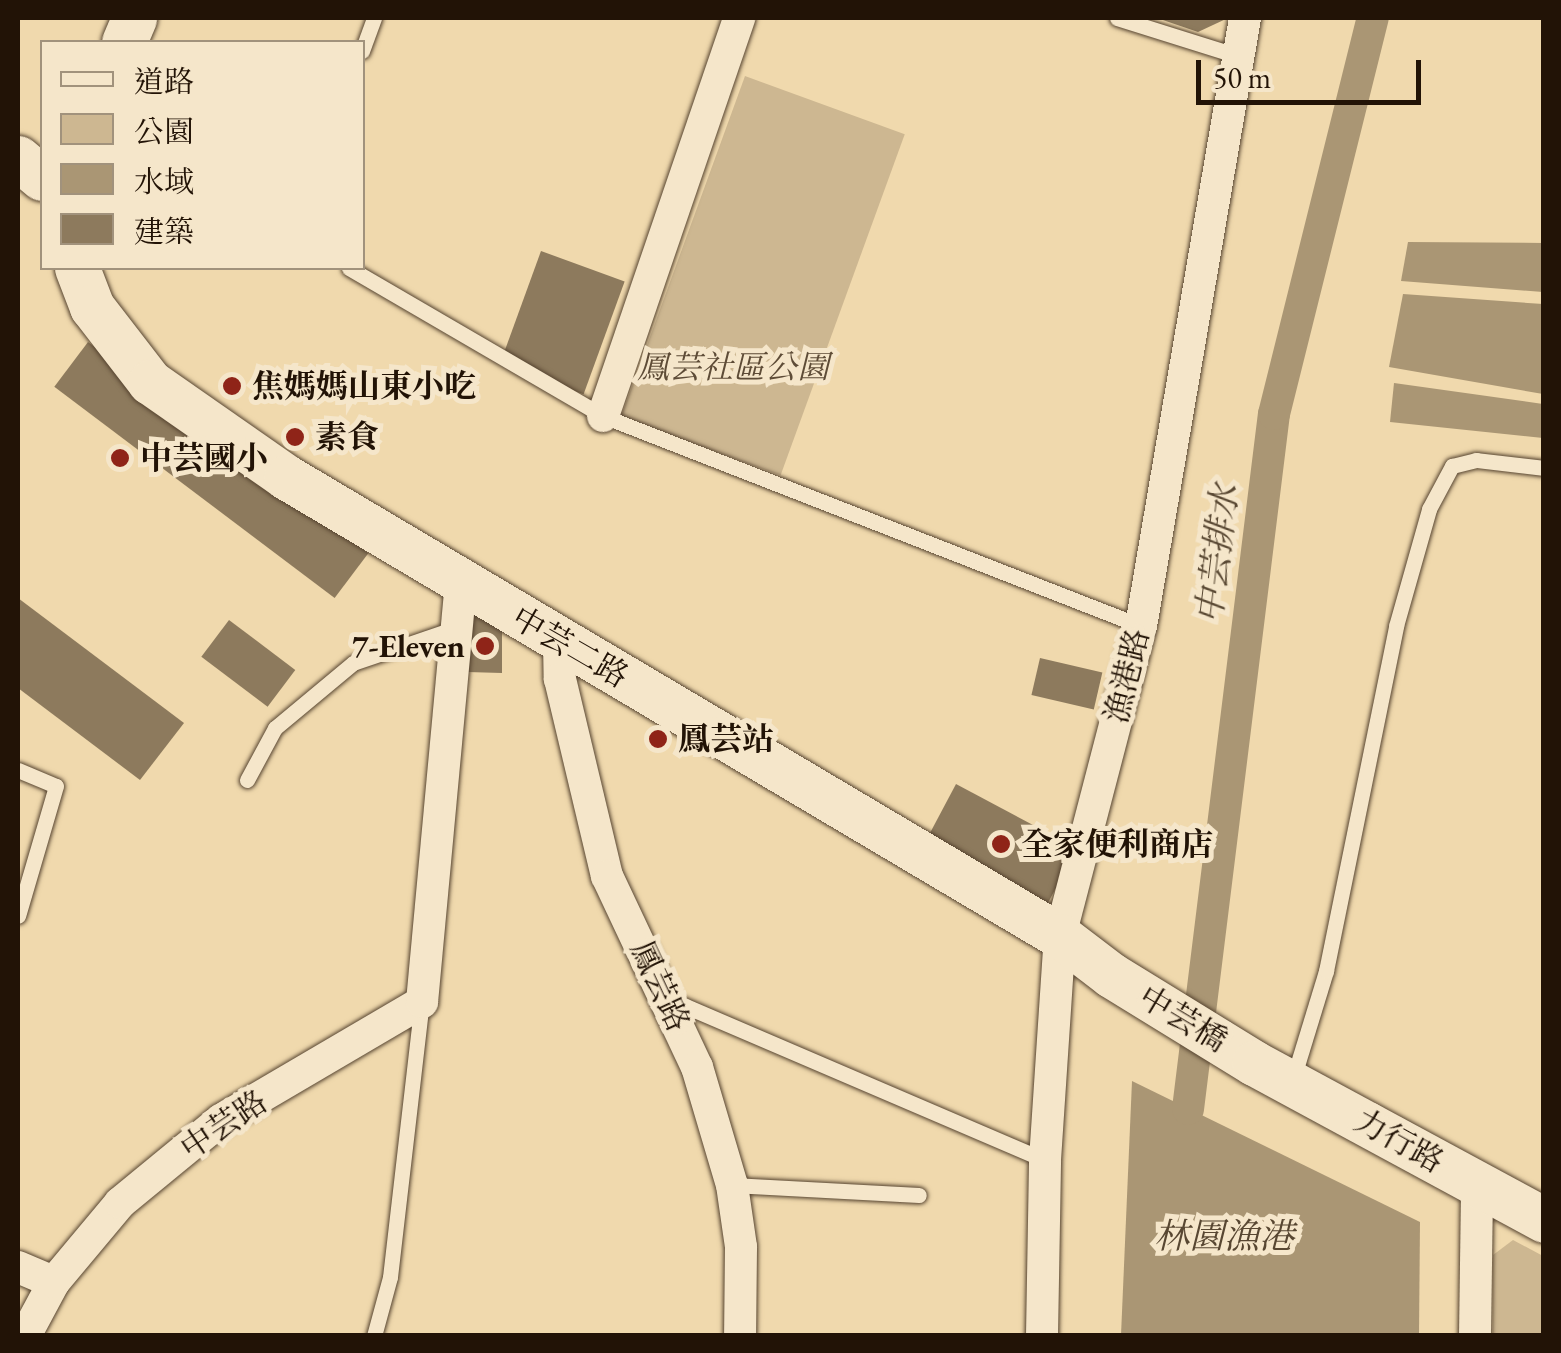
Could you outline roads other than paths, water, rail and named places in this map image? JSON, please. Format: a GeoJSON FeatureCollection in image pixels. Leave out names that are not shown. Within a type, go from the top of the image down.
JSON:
{"type":"FeatureCollection","features":[{"type":"Feature","properties":{"kind":"street"},"geometry":{"type":"LineString","coordinates":[[603,416],[739,18]]}},
{"type":"Feature","properties":{"kind":"street","name":"漁港路"},"geometry":{"type":"LineString","coordinates":[[1042,1336],[1046,1160],[1060,936],[1141,626],[1245,18]]}},
{"type":"Feature","properties":{"kind":"street"},"geometry":{"type":"LineString","coordinates":[[18,158],[40,176]]}},
{"type":"Feature","properties":{"kind":"street","name":"中芸二路"},"geometry":{"type":"LineString","coordinates":[[78,270],[92,307],[150,382],[460,606],[559,640],[1060,936],[1112,975]]}},
{"type":"Feature","properties":{"kind":"street"},"geometry":{"type":"LineString","coordinates":[[422,1002],[460,606]]}},
{"type":"Feature","properties":{"kind":"street","name":"鳳芸路"},"geometry":{"type":"LineString","coordinates":[[559,640],[560,679],[607,876],[697,1067],[732,1184],[740,1247],[740,1336]]}},
{"type":"Feature","properties":{"kind":"street","name":"中芸橋"},"geometry":{"type":"LineString","coordinates":[[1112,975],[1273,1073]]}},
{"type":"Feature","properties":{"kind":"street","name":"中芸路"},"geometry":{"type":"LineString","coordinates":[[25,1336],[54,1282],[120,1204],[221,1120],[422,1002]]}},
{"type":"Feature","properties":{"kind":"street","name":"力行路"},"geometry":{"type":"LineString","coordinates":[[1273,1073],[1544,1220]]}},
{"type":"Feature","properties":{"kind":"street"},"geometry":{"type":"LineString","coordinates":[[1476,1336],[1477,1184]]}},
{"type":"Feature","properties":{"kind":"street"},"geometry":{"type":"LineString","coordinates":[[18,1268],[54,1282]]}},
{"type":"Feature","properties":{"kind":"lane"},"geometry":{"type":"LineString","coordinates":[[365,44],[374,18]]}},
{"type":"Feature","properties":{"kind":"lane"},"geometry":{"type":"LineString","coordinates":[[1117,18],[1238,56]]}},
{"type":"Feature","properties":{"kind":"lane"},"geometry":{"type":"LineString","coordinates":[[351,270],[603,416],[1141,626]]}},
{"type":"Feature","properties":{"kind":"lane"},"geometry":{"type":"LineString","coordinates":[[1273,1073],[1326,971],[1396,626],[1429,508],[1452,466],[1476,460],[1544,468]]}},
{"type":"Feature","properties":{"kind":"lane"},"geometry":{"type":"LineString","coordinates":[[247,780],[275,728],[353,664],[460,606]]}},
{"type":"Feature","properties":{"kind":"lane"},"geometry":{"type":"LineString","coordinates":[[18,770],[56,786],[18,916]]}},
{"type":"Feature","properties":{"kind":"lane"},"geometry":{"type":"LineString","coordinates":[[668,1000],[1046,1160]]}},
{"type":"Feature","properties":{"kind":"lane"},"geometry":{"type":"LineString","coordinates":[[374,1336],[390,1277],[422,1002]]}},
{"type":"Feature","properties":{"kind":"lane"},"geometry":{"type":"LineString","coordinates":[[732,1184],[919,1194]]}},
{"type":"Feature","properties":{"kind":"water"},"geometry":{"type":"Polygon","coordinates":[[[1408,242],[1543,243],[1543,292],[1401,281],[1408,242]]]}},
{"type":"Feature","properties":{"kind":"water"},"geometry":{"type":"Polygon","coordinates":[[[1403,294],[1543,304],[1543,394],[1389,367],[1403,294]]]}},
{"type":"Feature","properties":{"kind":"water"},"geometry":{"type":"Polygon","coordinates":[[[1394,383],[1543,404],[1543,438],[1390,422],[1394,383]]]}},
{"type":"Feature","properties":{"kind":"water","name":"林園漁港"},"geometry":{"type":"Polygon","coordinates":[[[1132,1081],[1420,1222],[1419,1335],[1121,1335],[1132,1081]]]}},
{"type":"Feature","properties":{"kind":"waterway","name":"中芸排水"},"geometry":{"type":"LineString","coordinates":[[1188,1109],[1274,414],[1373,18]]}},
{"type":"Feature","properties":{"kind":"place","name":"焦媽媽山東小吃"},"geometry":{"type":"Point","coordinates":[232,386]}},
{"type":"Feature","properties":{"kind":"place","name":"素食"},"geometry":{"type":"Point","coordinates":[295,437]}},
{"type":"Feature","properties":{"kind":"place","name":"中芸國小"},"geometry":{"type":"Point","coordinates":[120,458]}},
{"type":"Feature","properties":{"kind":"place","name":"7-Eleven"},"geometry":{"type":"Point","coordinates":[485,646]}},
{"type":"Feature","properties":{"kind":"place","name":"鳳芸站"},"geometry":{"type":"Point","coordinates":[658,739]}},
{"type":"Feature","properties":{"kind":"place","name":"全家便利商店"},"geometry":{"type":"Point","coordinates":[1001,844]}},
{"type":"Feature","properties":{"kind":"park label","name":"鳳芸社區公園"},"geometry":{"type":"Point","coordinates":[733,367]}}]}
